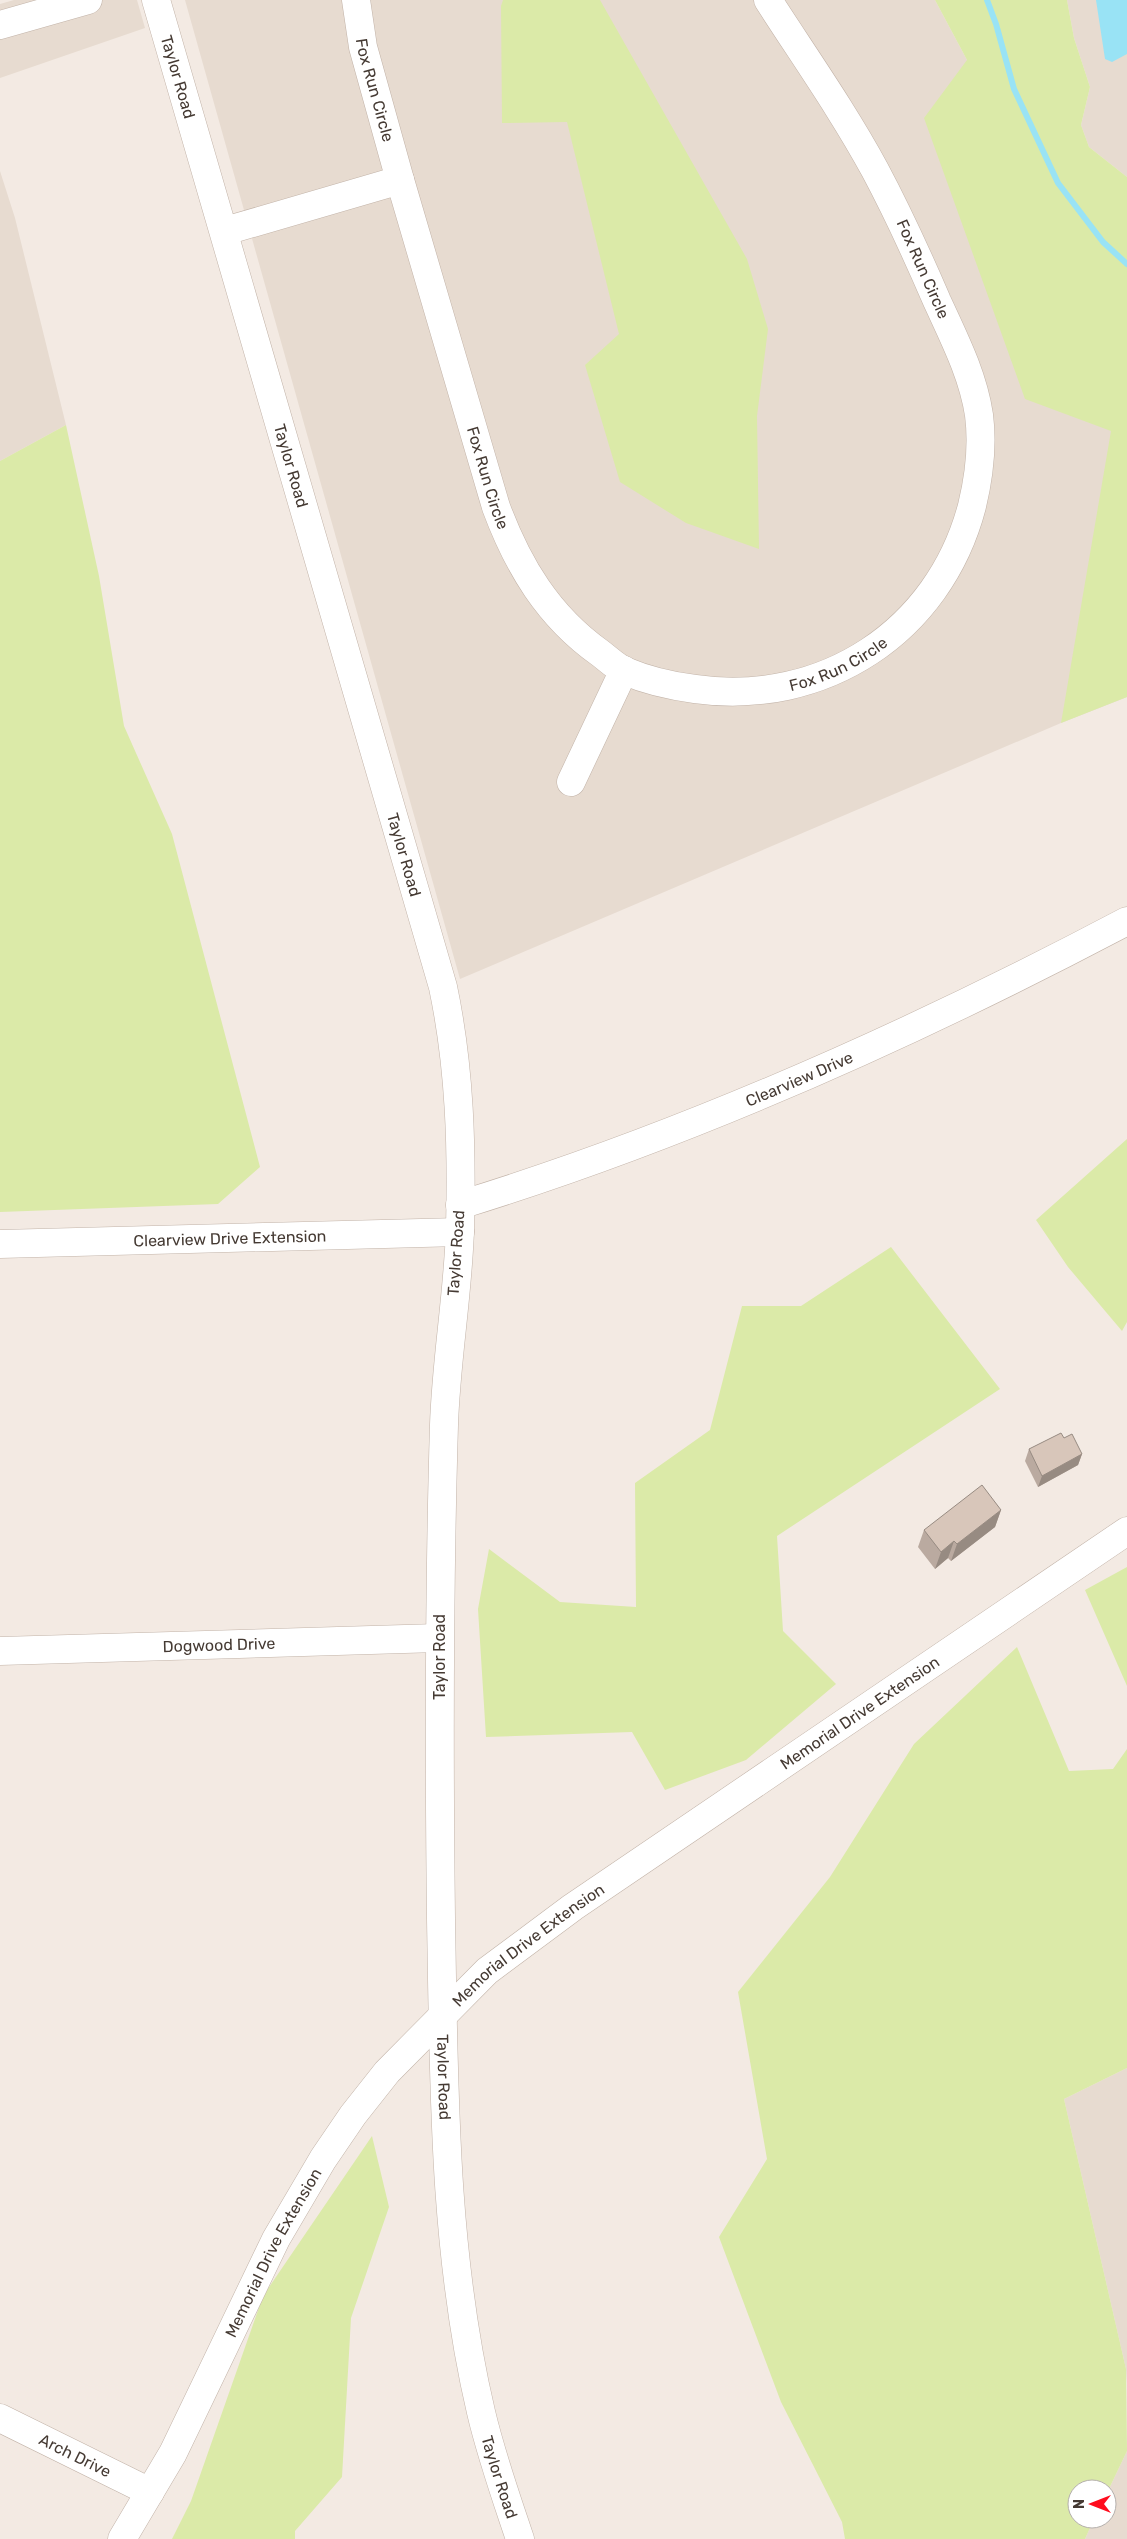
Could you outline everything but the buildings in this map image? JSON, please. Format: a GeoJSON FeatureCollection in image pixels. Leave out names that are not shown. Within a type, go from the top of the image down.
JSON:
{"type":"FeatureCollection","features":[{"type":"Feature","properties":{"kind":"street"},"geometry":{"type":"LineString","coordinates":[[0,25],[88,0]]}},
{"type":"Feature","properties":{"kind":"street","name":"Taylor Road"},"geometry":{"type":"LineString","coordinates":[[156,0],[225,231],[443,987],[453,1036],[459,1086],[460,1232],[444,1418],[438,1638],[444,2092],[460,2293],[480,2411],[493,2460],[520,2539]]}},
{"type":"Feature","properties":{"kind":"street","name":"Fox Run Circle"},"geometry":{"type":"LineString","coordinates":[[356,0],[363,48],[400,180],[496,507],[509,543],[531,582],[559,618],[584,641],[624,670],[682,687],[716,692],[749,692],[802,683],[838,670],[890,636],[916,612],[935,589],[953,559],[965,532],[976,490],[980,434],[975,396],[964,360],[901,220],[874,167],[840,109],[768,0]]}},
{"type":"Feature","properties":{"kind":"street"},"geometry":{"type":"LineString","coordinates":[[225,231],[400,180]]}},
{"type":"Feature","properties":{"kind":"street"},"geometry":{"type":"LineString","coordinates":[[571,782],[624,670]]}},
{"type":"Feature","properties":{"kind":"street","name":"Clearview Drive"},"geometry":{"type":"LineString","coordinates":[[460,1205],[691,1124],[795,1082],[1127,921]]}},
{"type":"Feature","properties":{"kind":"street","name":"Clearview Drive Extension"},"geometry":{"type":"LineString","coordinates":[[0,1244],[460,1232]]}},
{"type":"Feature","properties":{"kind":"street","name":"Memorial Drive Extension"},"geometry":{"type":"LineString","coordinates":[[122,2539],[173,2453],[276,2239],[323,2159],[387,2072],[443,2015],[487,1971],[573,1907],[1127,1531]]}},
{"type":"Feature","properties":{"kind":"street","name":"Dogwood Drive"},"geometry":{"type":"LineString","coordinates":[[0,1651],[438,1638]]}},
{"type":"Feature","properties":{"kind":"street","name":"Arch Drive"},"geometry":{"type":"LineString","coordinates":[[0,2418],[150,2492]]}},
{"type":"Feature","properties":{"kind":"shaded area"},"geometry":{"type":"Polygon","coordinates":[[[14,0],[137,0],[145,28],[0,78],[0,4],[14,0]]]}},
{"type":"Feature","properties":{"kind":"shaded area"},"geometry":{"type":"Polygon","coordinates":[[[185,0],[935,0],[967,60],[1111,431],[1127,697],[1061,723],[460,979],[185,0]]]}},
{"type":"Feature","properties":{"kind":"shaded area"},"geometry":{"type":"Polygon","coordinates":[[[1067,0],[1127,0],[1127,177],[1089,147],[1081,125],[1090,87],[1074,38],[1067,0]]]}},
{"type":"Feature","properties":{"kind":"shaded area"},"geometry":{"type":"Polygon","coordinates":[[[0,171],[15,218],[66,425],[0,461],[0,171]]]}},
{"type":"Feature","properties":{"kind":"shaded area"},"geometry":{"type":"Polygon","coordinates":[[[1127,2068],[1127,2383],[1126,2369],[1064,2099],[1127,2068]]]}},
{"type":"Feature","properties":{"kind":"shaded area"},"geometry":{"type":"Polygon","coordinates":[[[1127,2451],[1127,2539],[1085,2539],[1090,2529],[1117,2529],[1117,2479],[1114,2479],[1127,2451]]]}},
{"type":"Feature","properties":{"kind":"green space"},"geometry":{"type":"Polygon","coordinates":[[[503,0],[600,0],[747,259],[768,329],[757,416],[759,549],[686,523],[620,482],[585,365],[619,334],[567,122],[502,123],[501,6],[503,0]]]}},
{"type":"Feature","properties":{"kind":"green space"},"geometry":{"type":"Polygon","coordinates":[[[935,0],[1067,0],[1074,38],[1090,87],[1081,125],[1089,147],[1127,177],[1127,697],[1061,723],[1111,431],[1025,399],[924,118],[967,60],[935,0]]]}},
{"type":"Feature","properties":{"kind":"green space"},"geometry":{"type":"Polygon","coordinates":[[[66,425],[99,576],[124,726],[172,834],[260,1167],[218,1204],[0,1212],[0,461],[66,425]]]}},
{"type":"Feature","properties":{"kind":"green space"},"geometry":{"type":"Polygon","coordinates":[[[1127,1139],[1127,1322],[1122,1331],[1068,1267],[1036,1220],[1127,1139]]]}},
{"type":"Feature","properties":{"kind":"green space"},"geometry":{"type":"Polygon","coordinates":[[[891,1247],[1000,1389],[777,1536],[783,1631],[836,1684],[746,1760],[665,1790],[632,1732],[486,1737],[478,1609],[489,1549],[560,1602],[636,1607],[635,1483],[710,1430],[742,1306],[801,1306],[891,1247]]]}},
{"type":"Feature","properties":{"kind":"green space"},"geometry":{"type":"Polygon","coordinates":[[[1127,1567],[1127,1686],[1085,1590],[1127,1567]]]}},
{"type":"Feature","properties":{"kind":"green space"},"geometry":{"type":"Polygon","coordinates":[[[1017,1647],[1069,1771],[1113,1769],[1127,1749],[1127,2068],[1064,2099],[1126,2369],[1127,2451],[1114,2479],[1067,2479],[1067,2529],[1090,2529],[1085,2539],[845,2539],[842,2522],[781,2402],[719,2237],[767,2159],[738,1992],[830,1877],[914,1744],[1017,1647]]]}},
{"type":"Feature","properties":{"kind":"green space"},"geometry":{"type":"Polygon","coordinates":[[[372,2136],[389,2207],[351,2318],[342,2477],[295,2531],[295,2539],[172,2539],[191,2501],[263,2296],[372,2136]]]}},
{"type":"Feature","properties":{"kind":"water"},"geometry":{"type":"Polygon","coordinates":[[[1096,0],[1127,0],[1127,54],[1112,62],[1105,59],[1096,0]]]}},
{"type":"Feature","properties":{"kind":"waterway"},"geometry":{"type":"LineString","coordinates":[[987,0],[996,24],[1014,89],[1058,183],[1103,242],[1127,264]]}}]}
